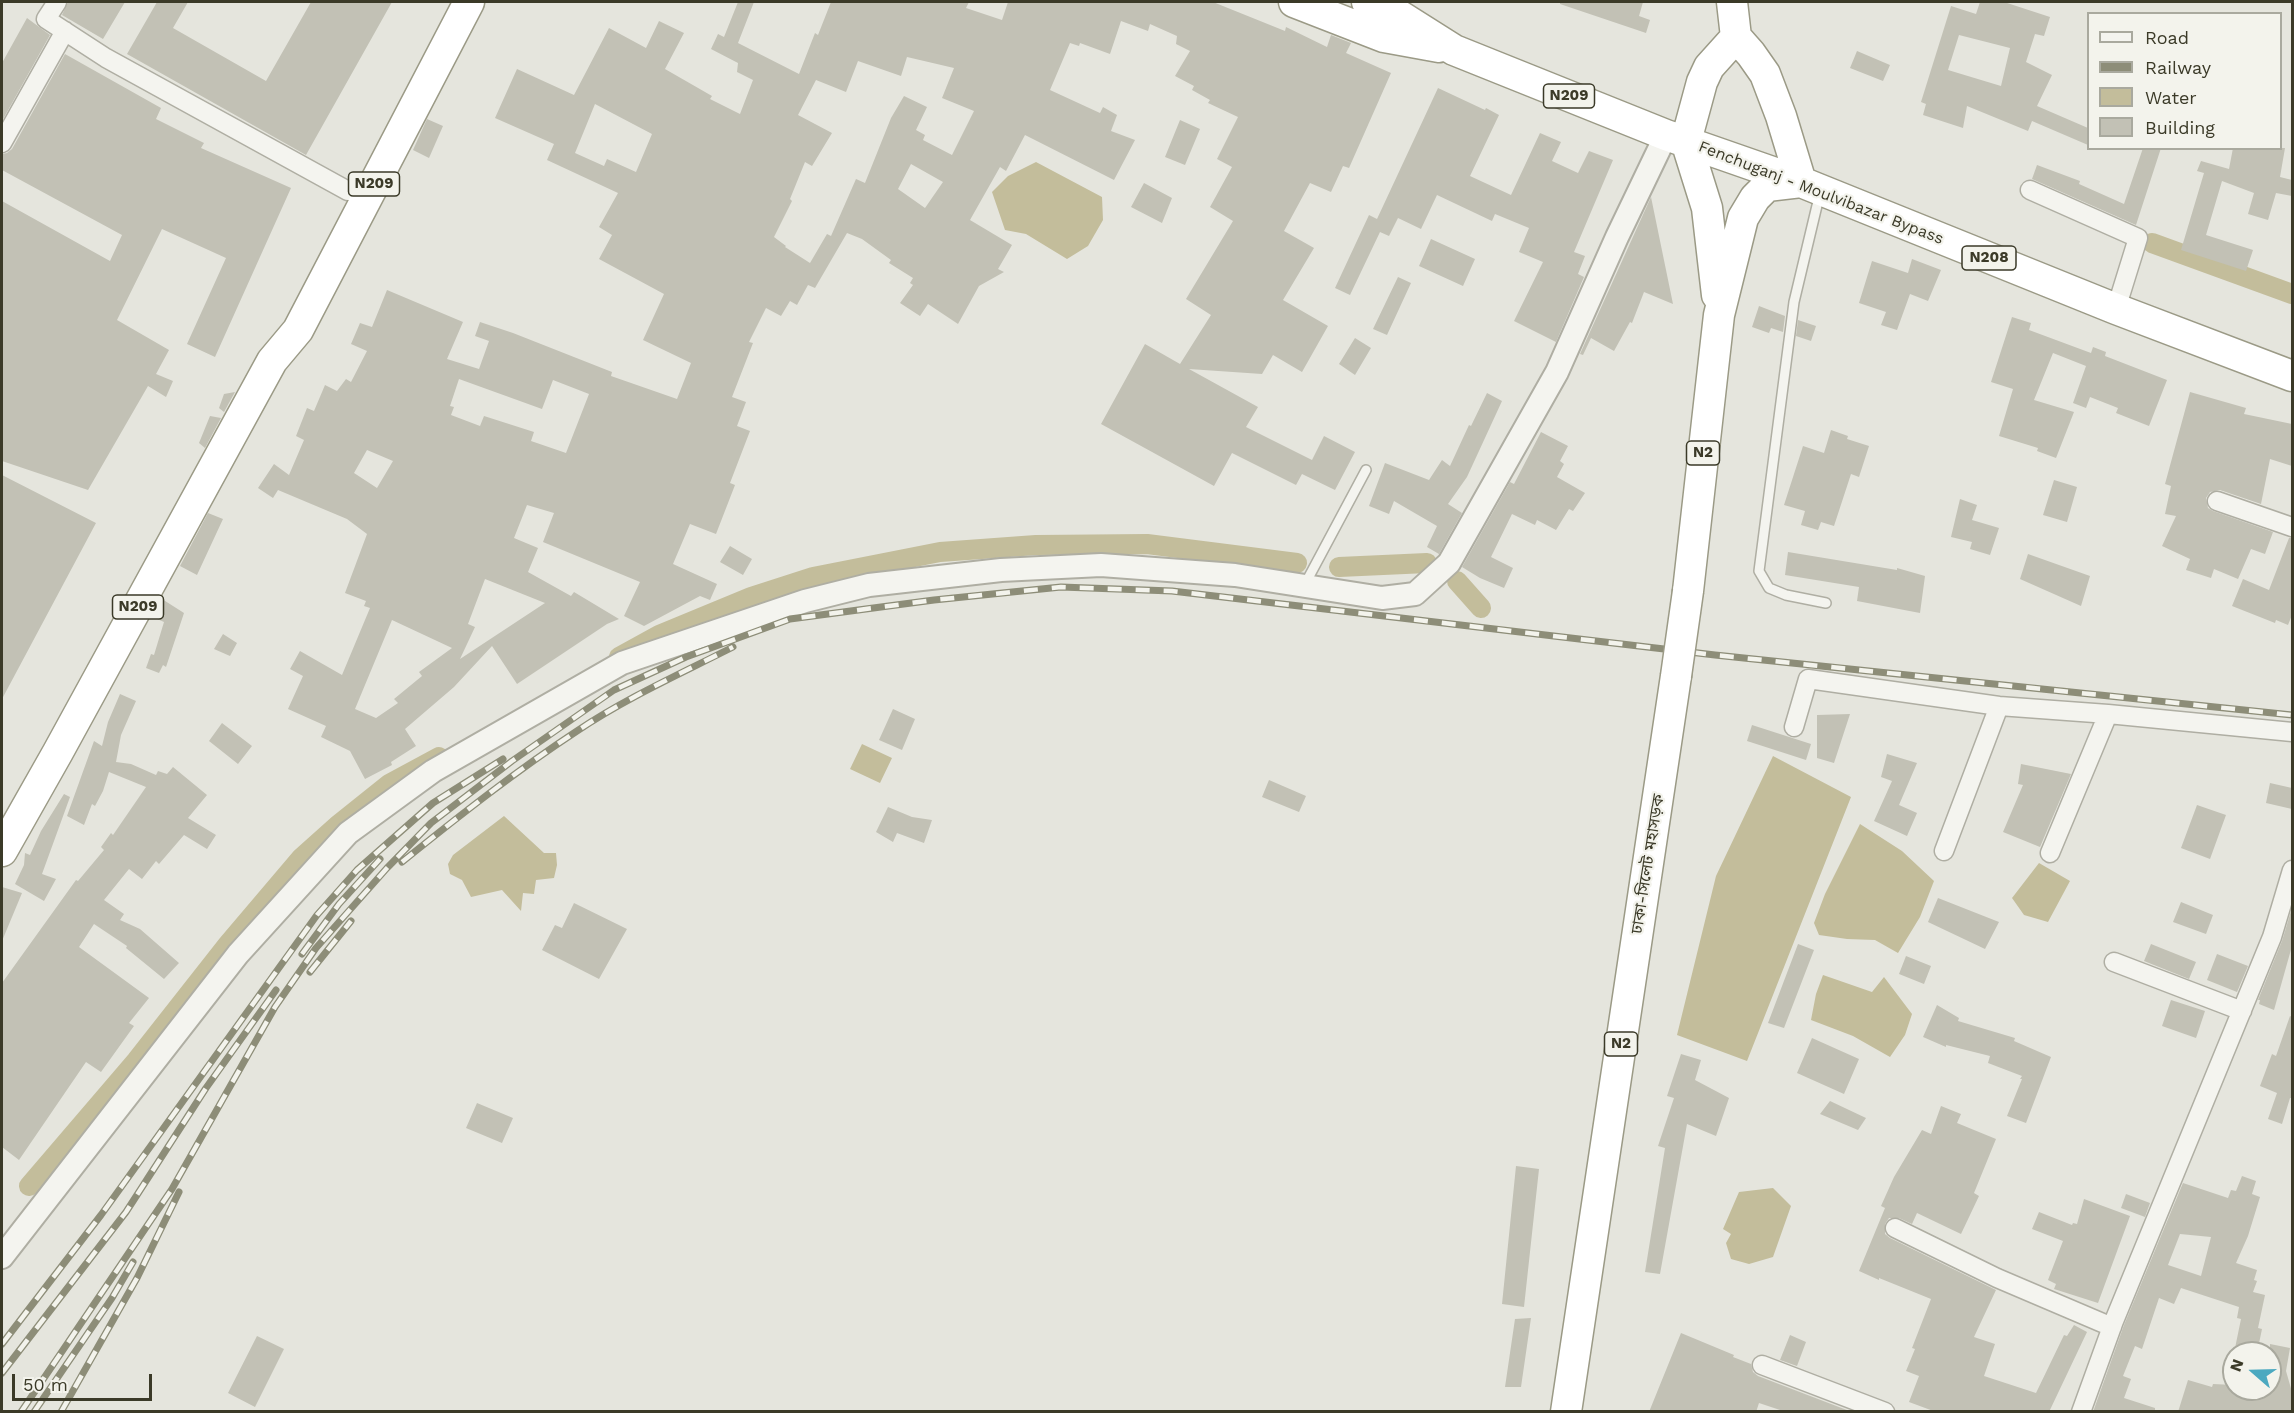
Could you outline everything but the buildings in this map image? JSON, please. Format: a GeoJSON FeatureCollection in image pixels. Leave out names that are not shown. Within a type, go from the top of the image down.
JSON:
{"type":"FeatureCollection","features":[{"type":"Feature","properties":{"kind":"highway","name":"N209"},"geometry":{"type":"LineString","coordinates":[[272,361],[282,322],[448,2]]}},
{"type":"Feature","properties":{"kind":"highway","name":"N209"},"geometry":{"type":"LineString","coordinates":[[2,851],[272,361],[298,330],[469,2]]}},
{"type":"Feature","properties":{"kind":"highway","name":"N209"},"geometry":{"type":"LineString","coordinates":[[1294,2],[1384,37],[1454,50]]}},
{"type":"Feature","properties":{"kind":"highway","name":"N209"},"geometry":{"type":"LineString","coordinates":[[1367,2],[1394,12],[1454,50],[1676,138]]}},
{"type":"Feature","properties":{"kind":"highway"},"geometry":{"type":"LineString","coordinates":[[1732,2],[1736,37],[1765,74],[1811,186]]}},
{"type":"Feature","properties":{"kind":"highway"},"geometry":{"type":"LineString","coordinates":[[1676,138],[1708,67],[1736,37]]}},
{"type":"Feature","properties":{"kind":"highway","name":"Fenchuganj - Moulvibazar Bypass"},"geometry":{"type":"LineString","coordinates":[[1676,138],[1811,186],[2116,309],[2292,376]]}},
{"type":"Feature","properties":{"kind":"highway","name":"ঢাকা-সিলেট মহাসড়ক"},"geometry":{"type":"LineString","coordinates":[[1676,138],[1707,208],[1719,315]]}},
{"type":"Feature","properties":{"kind":"highway","name":"ঢাকা-সিলেট মহাসড়ক"},"geometry":{"type":"LineString","coordinates":[[1566,1412],[1688,591],[1719,315],[1743,218],[1755,198],[1767,186],[1811,186]]}},
{"type":"Feature","properties":{"kind":"street"},"geometry":{"type":"LineString","coordinates":[[57,2],[46,19],[106,58],[348,191]]}},
{"type":"Feature","properties":{"kind":"street"},"geometry":{"type":"LineString","coordinates":[[2,143],[65,31]]}},
{"type":"Feature","properties":{"kind":"street"},"geometry":{"type":"LineString","coordinates":[[2,1257],[238,954],[348,833],[433,771],[622,663],[805,602],[869,585],[990,571],[1101,566],[1235,574],[1382,598],[1415,594],[1449,563],[1557,372],[1617,237],[1676,138]]}},
{"type":"Feature","properties":{"kind":"street"},"geometry":{"type":"LineString","coordinates":[[2030,190],[2138,238],[2116,309]]}},
{"type":"Feature","properties":{"kind":"street"},"geometry":{"type":"LineString","coordinates":[[2217,501],[2292,527]]}},
{"type":"Feature","properties":{"kind":"street"},"geometry":{"type":"LineString","coordinates":[[1794,727],[1808,679],[1999,706],[2292,732]]}},
{"type":"Feature","properties":{"kind":"street"},"geometry":{"type":"LineString","coordinates":[[1944,851],[1999,706]]}},
{"type":"Feature","properties":{"kind":"street"},"geometry":{"type":"LineString","coordinates":[[2050,853],[2109,714]]}},
{"type":"Feature","properties":{"kind":"street"},"geometry":{"type":"LineString","coordinates":[[2081,1412],[2112,1327],[2272,937],[2292,870]]}},
{"type":"Feature","properties":{"kind":"street"},"geometry":{"type":"LineString","coordinates":[[2114,962],[2242,1011]]}},
{"type":"Feature","properties":{"kind":"street"},"geometry":{"type":"LineString","coordinates":[[1895,1228],[1997,1278],[2112,1327]]}},
{"type":"Feature","properties":{"kind":"street"},"geometry":{"type":"LineString","coordinates":[[1762,1365],[1885,1412]]}},
{"type":"Feature","properties":{"kind":"lane"},"geometry":{"type":"LineString","coordinates":[[1811,186],[1759,571],[1769,588],[1786,595],[1826,603]]}},
{"type":"Feature","properties":{"kind":"lane"},"geometry":{"type":"LineString","coordinates":[[1304,586],[1366,470]]}},
{"type":"Feature","properties":{"kind":"water"},"geometry":{"type":"Polygon","coordinates":[[[1036,162],[1102,197],[1103,220],[1088,246],[1067,259],[1026,234],[1005,230],[992,192],[1008,176],[1036,162]]]}},
{"type":"Feature","properties":{"kind":"water"},"geometry":{"type":"Polygon","coordinates":[[[862,744],[892,758],[880,783],[850,769],[862,744]]]}},
{"type":"Feature","properties":{"kind":"water"},"geometry":{"type":"Polygon","coordinates":[[[1773,756],[1851,797],[1747,1061],[1677,1035],[1716,876],[1773,756]]]}},
{"type":"Feature","properties":{"kind":"water"},"geometry":{"type":"Polygon","coordinates":[[[504,816],[544,853],[556,853],[557,865],[554,878],[536,880],[534,894],[523,893],[521,911],[502,890],[471,897],[462,880],[450,874],[448,864],[453,855],[504,816]]]}},
{"type":"Feature","properties":{"kind":"water"},"geometry":{"type":"Polygon","coordinates":[[[1860,824],[1902,851],[1934,881],[1920,917],[1898,953],[1875,940],[1819,935],[1814,923],[1825,894],[1860,824]]]}},
{"type":"Feature","properties":{"kind":"water"},"geometry":{"type":"Polygon","coordinates":[[[2039,863],[2070,881],[2048,922],[2024,915],[2012,898],[2039,863]]]}},
{"type":"Feature","properties":{"kind":"water"},"geometry":{"type":"Polygon","coordinates":[[[1823,975],[1872,992],[1884,977],[1912,1014],[1905,1035],[1890,1057],[1853,1036],[1811,1020],[1816,994],[1823,975]]]}},
{"type":"Feature","properties":{"kind":"water"},"geometry":{"type":"Polygon","coordinates":[[[1773,1188],[1791,1206],[1773,1257],[1749,1264],[1731,1259],[1726,1243],[1731,1234],[1723,1229],[1739,1192],[1773,1188]]]}},
{"type":"Feature","properties":{"kind":"waterway"},"geometry":{"type":"LineString","coordinates":[[2152,243],[2292,294]]}},
{"type":"Feature","properties":{"kind":"waterway"},"geometry":{"type":"LineString","coordinates":[[619,657],[659,635],[751,597],[813,577],[940,552],[1036,545],[1147,544],[1297,563]]}},
{"type":"Feature","properties":{"kind":"waterway"},"geometry":{"type":"LineString","coordinates":[[1339,567],[1427,563]]}},
{"type":"Feature","properties":{"kind":"waterway"},"geometry":{"type":"LineString","coordinates":[[1457,581],[1481,608]]}},
{"type":"Feature","properties":{"kind":"waterway"},"geometry":{"type":"LineString","coordinates":[[29,1186],[136,1061],[228,944],[301,858],[389,784],[439,757]]}},
{"type":"Feature","properties":{"kind":"railway"},"geometry":{"type":"LineString","coordinates":[[21,1412],[172,1189],[275,1007],[316,948],[387,868],[431,823],[512,761],[614,690],[686,657],[790,619],[934,600],[1061,587],[1172,591],[1715,655],[2292,715]]}},
{"type":"Feature","properties":{"kind":"railway"},"geometry":{"type":"LineString","coordinates":[[402,862],[488,794],[577,731],[634,697],[733,647]]}},
{"type":"Feature","properties":{"kind":"railway"},"geometry":{"type":"LineString","coordinates":[[2,1344],[101,1215],[317,915],[357,870],[433,803],[503,759]]}},
{"type":"Feature","properties":{"kind":"railway"},"geometry":{"type":"LineString","coordinates":[[302,954],[339,904],[380,859]]}},
{"type":"Feature","properties":{"kind":"railway"},"geometry":{"type":"LineString","coordinates":[[310,972],[351,921]]}},
{"type":"Feature","properties":{"kind":"railway"},"geometry":{"type":"LineString","coordinates":[[2,1373],[126,1212],[206,1088],[276,990]]}},
{"type":"Feature","properties":{"kind":"railway"},"geometry":{"type":"LineString","coordinates":[[61,1412],[137,1278],[179,1192]]}},
{"type":"Feature","properties":{"kind":"railway"},"geometry":{"type":"LineString","coordinates":[[34,1412],[112,1298],[133,1262]]}}]}
